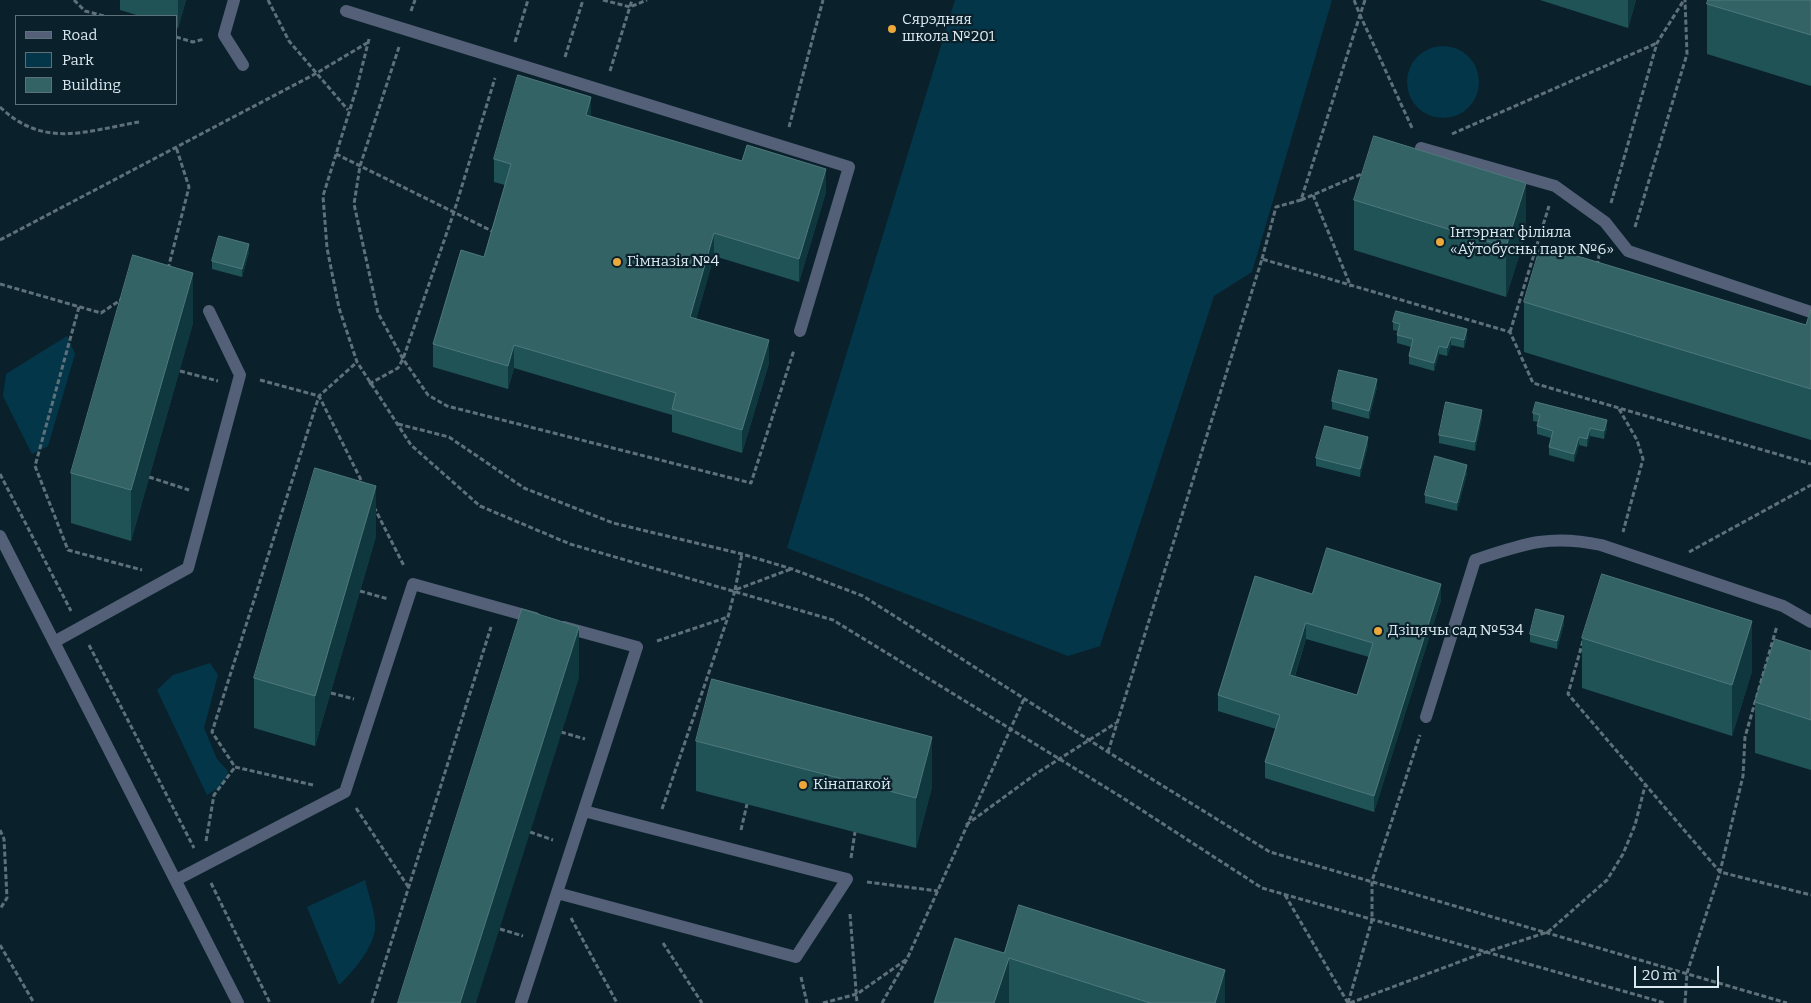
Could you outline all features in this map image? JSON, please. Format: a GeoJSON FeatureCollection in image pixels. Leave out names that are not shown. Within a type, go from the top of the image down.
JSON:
{"type":"FeatureCollection","features":[{"type":"Feature","properties":{"kind":"lane"},"geometry":{"type":"LineString","coordinates":[[234,0],[224,34],[244,66]]}},
{"type":"Feature","properties":{"kind":"lane"},"geometry":{"type":"LineString","coordinates":[[346,10],[849,167],[800,331]]}},
{"type":"Feature","properties":{"kind":"lane"},"geometry":{"type":"LineString","coordinates":[[1422,148],[1555,186],[1606,222],[1628,251],[1811,312]]}},
{"type":"Feature","properties":{"kind":"lane"},"geometry":{"type":"LineString","coordinates":[[54,642],[188,568],[240,375],[209,311]]}},
{"type":"Feature","properties":{"kind":"lane"},"geometry":{"type":"LineString","coordinates":[[0,536],[238,1003]]}},
{"type":"Feature","properties":{"kind":"lane"},"geometry":{"type":"LineString","coordinates":[[1426,717],[1475,560],[1529,542],[1572,539],[1618,551],[1783,606],[1811,622]]}},
{"type":"Feature","properties":{"kind":"lane"},"geometry":{"type":"LineString","coordinates":[[176,880],[345,792],[413,584],[637,647],[521,1003]]}},
{"type":"Feature","properties":{"kind":"lane"},"geometry":{"type":"LineString","coordinates":[[557,893],[796,956],[847,879],[584,811]]}},
{"type":"Feature","properties":{"kind":"path"},"geometry":{"type":"LineString","coordinates":[[74,0],[85,11],[100,15]]}},
{"type":"Feature","properties":{"kind":"path"},"geometry":{"type":"LineString","coordinates":[[268,0],[289,41],[314,74],[348,110]]}},
{"type":"Feature","properties":{"kind":"path"},"geometry":{"type":"LineString","coordinates":[[415,0],[360,166],[354,204],[378,313],[403,359],[428,395],[447,406],[751,483],[800,331]]}},
{"type":"Feature","properties":{"kind":"path"},"geometry":{"type":"LineString","coordinates":[[369,384],[398,368],[403,359],[505,59],[528,0]]}},
{"type":"Feature","properties":{"kind":"path"},"geometry":{"type":"LineString","coordinates":[[560,76],[583,0]]}},
{"type":"Feature","properties":{"kind":"path"},"geometry":{"type":"LineString","coordinates":[[603,0],[630,7],[647,0]]}},
{"type":"Feature","properties":{"kind":"path"},"geometry":{"type":"LineString","coordinates":[[604,90],[632,0]]}},
{"type":"Feature","properties":{"kind":"path"},"geometry":{"type":"LineString","coordinates":[[784,147],[823,0]]}},
{"type":"Feature","properties":{"kind":"path"},"geometry":{"type":"LineString","coordinates":[[1354,0],[1422,148],[1657,43]]}},
{"type":"Feature","properties":{"kind":"path"},"geometry":{"type":"LineString","coordinates":[[1301,200],[1365,0]]}},
{"type":"Feature","properties":{"kind":"path"},"geometry":{"type":"LineString","coordinates":[[1596,271],[1606,222],[1657,43],[1685,0]]}},
{"type":"Feature","properties":{"kind":"path"},"geometry":{"type":"LineString","coordinates":[[1628,251],[1687,54],[1685,0]]}},
{"type":"Feature","properties":{"kind":"path"},"geometry":{"type":"LineString","coordinates":[[178,38],[193,42],[224,34]]}},
{"type":"Feature","properties":{"kind":"path"},"geometry":{"type":"LineString","coordinates":[[0,240],[367,44],[336,154],[322,196],[324,221],[339,308],[357,362],[369,384],[411,445],[480,506],[570,544],[735,590],[833,620],[1011,729],[1262,888],[1483,953],[1665,1003]]}},
{"type":"Feature","properties":{"kind":"path"},"geometry":{"type":"LineString","coordinates":[[0,107],[26,128],[42,133],[66,134],[139,122]]}},
{"type":"Feature","properties":{"kind":"path"},"geometry":{"type":"LineString","coordinates":[[166,277],[189,187],[176,147]]}},
{"type":"Feature","properties":{"kind":"path"},"geometry":{"type":"LineString","coordinates":[[336,154],[498,234]]}},
{"type":"Feature","properties":{"kind":"path"},"geometry":{"type":"LineString","coordinates":[[1108,752],[1262,259],[1276,207],[1301,200],[1367,172]]}},
{"type":"Feature","properties":{"kind":"path"},"geometry":{"type":"LineString","coordinates":[[1555,186],[1510,332],[1533,383],[1811,464]]}},
{"type":"Feature","properties":{"kind":"path"},"geometry":{"type":"LineString","coordinates":[[1313,195],[1351,287]]}},
{"type":"Feature","properties":{"kind":"path"},"geometry":{"type":"LineString","coordinates":[[1262,259],[1351,287],[1510,332]]}},
{"type":"Feature","properties":{"kind":"path"},"geometry":{"type":"LineString","coordinates":[[0,284],[101,313],[123,298]]}},
{"type":"Feature","properties":{"kind":"path"},"geometry":{"type":"LineString","coordinates":[[79,307],[34,466],[68,550],[170,578]]}},
{"type":"Feature","properties":{"kind":"path"},"geometry":{"type":"LineString","coordinates":[[357,362],[318,396],[212,732],[235,767],[345,792],[409,888]]}},
{"type":"Feature","properties":{"kind":"path"},"geometry":{"type":"LineString","coordinates":[[180,371],[237,386]]}},
{"type":"Feature","properties":{"kind":"path"},"geometry":{"type":"LineString","coordinates":[[269,383],[318,396],[366,490]]}},
{"type":"Feature","properties":{"kind":"path"},"geometry":{"type":"LineString","coordinates":[[1618,551],[1643,459],[1636,440],[1619,408]]}},
{"type":"Feature","properties":{"kind":"path"},"geometry":{"type":"LineString","coordinates":[[396,423],[449,437],[524,488],[613,523],[792,568],[863,596],[1088,740],[1270,852],[1787,1003]]}},
{"type":"Feature","properties":{"kind":"path"},"geometry":{"type":"LineString","coordinates":[[0,474],[202,865],[270,1003]]}},
{"type":"Feature","properties":{"kind":"path"},"geometry":{"type":"LineString","coordinates":[[150,477],[208,496]]}},
{"type":"Feature","properties":{"kind":"path"},"geometry":{"type":"LineString","coordinates":[[1664,566],[1811,485]]}},
{"type":"Feature","properties":{"kind":"path"},"geometry":{"type":"LineString","coordinates":[[370,499],[413,584]]}},
{"type":"Feature","properties":{"kind":"path"},"geometry":{"type":"LineString","coordinates":[[656,829],[728,617],[742,554]]}},
{"type":"Feature","properties":{"kind":"path"},"geometry":{"type":"LineString","coordinates":[[735,590],[792,568]]}},
{"type":"Feature","properties":{"kind":"path"},"geometry":{"type":"LineString","coordinates":[[360,591],[407,604]]}},
{"type":"Feature","properties":{"kind":"path"},"geometry":{"type":"LineString","coordinates":[[1684,1003],[1687,973],[1720,872],[1743,776],[1745,737],[1783,606]]}},
{"type":"Feature","properties":{"kind":"path"},"geometry":{"type":"LineString","coordinates":[[372,1003],[497,608]]}},
{"type":"Feature","properties":{"kind":"path"},"geometry":{"type":"LineString","coordinates":[[663,639],[728,617]]}},
{"type":"Feature","properties":{"kind":"path"},"geometry":{"type":"LineString","coordinates":[[1584,638],[1568,694],[1720,872],[1811,895]]}},
{"type":"Feature","properties":{"kind":"path"},"geometry":{"type":"LineString","coordinates":[[882,1003],[907,958],[1024,699]]}},
{"type":"Feature","properties":{"kind":"path"},"geometry":{"type":"LineString","coordinates":[[1349,1003],[1372,920],[1372,881],[1426,717]]}},
{"type":"Feature","properties":{"kind":"path"},"geometry":{"type":"LineString","coordinates":[[966,825],[1059,759],[1117,722]]}},
{"type":"Feature","properties":{"kind":"path"},"geometry":{"type":"LineString","coordinates":[[202,865],[214,795],[235,767]]}},
{"type":"Feature","properties":{"kind":"path"},"geometry":{"type":"LineString","coordinates":[[1349,1003],[1483,953],[1548,932],[1607,880],[1623,854],[1634,825],[1645,785]]}},
{"type":"Feature","properties":{"kind":"path"},"geometry":{"type":"LineString","coordinates":[[735,850],[747,804]]}},
{"type":"Feature","properties":{"kind":"path"},"geometry":{"type":"LineString","coordinates":[[0,830],[4,839],[7,898],[0,909]]}},
{"type":"Feature","properties":{"kind":"path"},"geometry":{"type":"LineString","coordinates":[[855,832],[847,879],[858,1003]]}},
{"type":"Feature","properties":{"kind":"path"},"geometry":{"type":"LineString","coordinates":[[847,879],[938,891]]}},
{"type":"Feature","properties":{"kind":"path"},"geometry":{"type":"LineString","coordinates":[[557,893],[617,1003]]}},
{"type":"Feature","properties":{"kind":"path"},"geometry":{"type":"LineString","coordinates":[[1284,894],[1349,1003]]}},
{"type":"Feature","properties":{"kind":"path"},"geometry":{"type":"LineString","coordinates":[[647,917],[702,1003]]}},
{"type":"Feature","properties":{"kind":"path"},"geometry":{"type":"LineString","coordinates":[[0,945],[34,1003]]}},
{"type":"Feature","properties":{"kind":"path"},"geometry":{"type":"LineString","coordinates":[[796,956],[807,1003]]}},
{"type":"Feature","properties":{"kind":"path"},"geometry":{"type":"LineString","coordinates":[[823,1003],[857,994],[907,958]]}},
{"type":"Feature","properties":{"kind":"green space"},"geometry":{"type":"Polygon","coordinates":[[[955,0],[1332,0],[1252,272],[1214,296],[1100,646],[1068,656],[787,548],[955,0]]]}},
{"type":"Feature","properties":{"kind":"green space"},"geometry":{"type":"Polygon","coordinates":[[[1443,46],[1463,52],[1473,62],[1479,82],[1473,102],[1463,112],[1443,118],[1423,112],[1413,102],[1407,82],[1413,62],[1423,52],[1443,46]]]}},
{"type":"Feature","properties":{"kind":"green space"},"geometry":{"type":"Polygon","coordinates":[[[67,336],[75,354],[48,446],[32,454],[3,396],[6,374],[67,336]]]}},
{"type":"Feature","properties":{"kind":"green space"},"geometry":{"type":"Polygon","coordinates":[[[210,663],[218,675],[204,728],[217,759],[228,771],[224,784],[207,795],[157,690],[173,675],[210,663]]]}},
{"type":"Feature","properties":{"kind":"green space"},"geometry":{"type":"Polygon","coordinates":[[[365,880],[375,922],[373,939],[369,948],[351,973],[339,985],[307,907],[365,880]]]}},
{"type":"Feature","properties":{"kind":"building"},"geometry":{"type":"Polygon","coordinates":[[[1708,0],[1811,0],[1811,35],[1707,4],[1708,0]]]}},
{"type":"Feature","properties":{"kind":"building"},"geometry":{"type":"Polygon","coordinates":[[[518,75],[591,97],[586,115],[742,161],[747,145],[826,169],[799,259],[714,233],[690,317],[769,340],[742,430],[672,409],[676,393],[514,345],[508,366],[433,344],[461,250],[484,257],[511,164],[494,159],[518,75]]]}},
{"type":"Feature","properties":{"kind":"building"},"geometry":{"type":"Polygon","coordinates":[[[1374,136],[1526,183],[1506,247],[1354,200],[1374,136]]]}},
{"type":"Feature","properties":{"kind":"building"},"geometry":{"type":"Polygon","coordinates":[[[219,236],[249,244],[242,269],[212,261],[219,236]]]}},
{"type":"Feature","properties":{"kind":"building"},"geometry":{"type":"Polygon","coordinates":[[[1541,245],[1806,325],[1811,309],[1811,389],[1524,302],[1541,245]]]}},
{"type":"Feature","properties":{"kind":"building"},"geometry":{"type":"Polygon","coordinates":[[[133,255],[193,273],[131,490],[71,473],[133,255]]]}},
{"type":"Feature","properties":{"kind":"building"},"geometry":{"type":"Polygon","coordinates":[[[1396,311],[1467,329],[1464,340],[1451,337],[1447,348],[1439,346],[1434,363],[1409,356],[1413,339],[1397,335],[1400,324],[1393,322],[1396,311]]]}},
{"type":"Feature","properties":{"kind":"building"},"geometry":{"type":"Polygon","coordinates":[[[1339,370],[1377,379],[1369,411],[1332,401],[1339,370]]]}},
{"type":"Feature","properties":{"kind":"building"},"geometry":{"type":"Polygon","coordinates":[[[1446,402],[1482,410],[1475,442],[1439,435],[1446,402]]]}},
{"type":"Feature","properties":{"kind":"building"},"geometry":{"type":"Polygon","coordinates":[[[1536,402],[1607,420],[1604,431],[1590,428],[1587,439],[1579,437],[1574,454],[1549,447],[1553,431],[1537,426],[1540,415],[1533,413],[1536,402]]]}},
{"type":"Feature","properties":{"kind":"building"},"geometry":{"type":"Polygon","coordinates":[[[1325,426],[1368,437],[1360,469],[1316,458],[1325,426]]]}},
{"type":"Feature","properties":{"kind":"building"},"geometry":{"type":"Polygon","coordinates":[[[1435,456],[1467,465],[1457,503],[1425,495],[1435,456]]]}},
{"type":"Feature","properties":{"kind":"building"},"geometry":{"type":"Polygon","coordinates":[[[315,468],[376,486],[315,696],[254,678],[315,468]]]}},
{"type":"Feature","properties":{"kind":"building"},"geometry":{"type":"Polygon","coordinates":[[[1327,548],[1441,584],[1374,796],[1265,762],[1280,715],[1218,695],[1255,576],[1312,594],[1327,548]],[[1306,623],[1290,675],[1357,695],[1373,643],[1306,623]]]}},
{"type":"Feature","properties":{"kind":"building"},"geometry":{"type":"Polygon","coordinates":[[[1602,574],[1752,621],[1732,685],[1582,638],[1602,574]]]}},
{"type":"Feature","properties":{"kind":"building"},"geometry":{"type":"Polygon","coordinates":[[[522,609],[579,627],[460,1003],[398,1003],[522,609]]]}},
{"type":"Feature","properties":{"kind":"building"},"geometry":{"type":"Polygon","coordinates":[[[1536,609],[1564,616],[1557,641],[1530,634],[1536,609]]]}},
{"type":"Feature","properties":{"kind":"building"},"geometry":{"type":"Polygon","coordinates":[[[1775,639],[1811,651],[1811,720],[1755,702],[1775,639]]]}},
{"type":"Feature","properties":{"kind":"building"},"geometry":{"type":"Polygon","coordinates":[[[712,679],[932,737],[916,798],[696,741],[712,679]]]}},
{"type":"Feature","properties":{"kind":"building"},"geometry":{"type":"Polygon","coordinates":[[[1019,905],[1225,970],[1215,1003],[1150,1003],[1009,958],[994,1003],[934,1003],[955,938],[1004,953],[1019,905]]]}},
{"type":"Feature","properties":{"kind":"place","name":"Сярэдняя школа №201"},"geometry":{"type":"Point","coordinates":[892,29]}},
{"type":"Feature","properties":{"kind":"place","name":"Інтэрнат філіяла «Аўтобусны парк №6»"},"geometry":{"type":"Point","coordinates":[1440,242]}},
{"type":"Feature","properties":{"kind":"place","name":"Гімназія №4"},"geometry":{"type":"Point","coordinates":[617,262]}},
{"type":"Feature","properties":{"kind":"place","name":"Дзіцячы сад №534"},"geometry":{"type":"Point","coordinates":[1378,631]}},
{"type":"Feature","properties":{"kind":"place","name":"Кінапакой"},"geometry":{"type":"Point","coordinates":[803,785]}}]}
